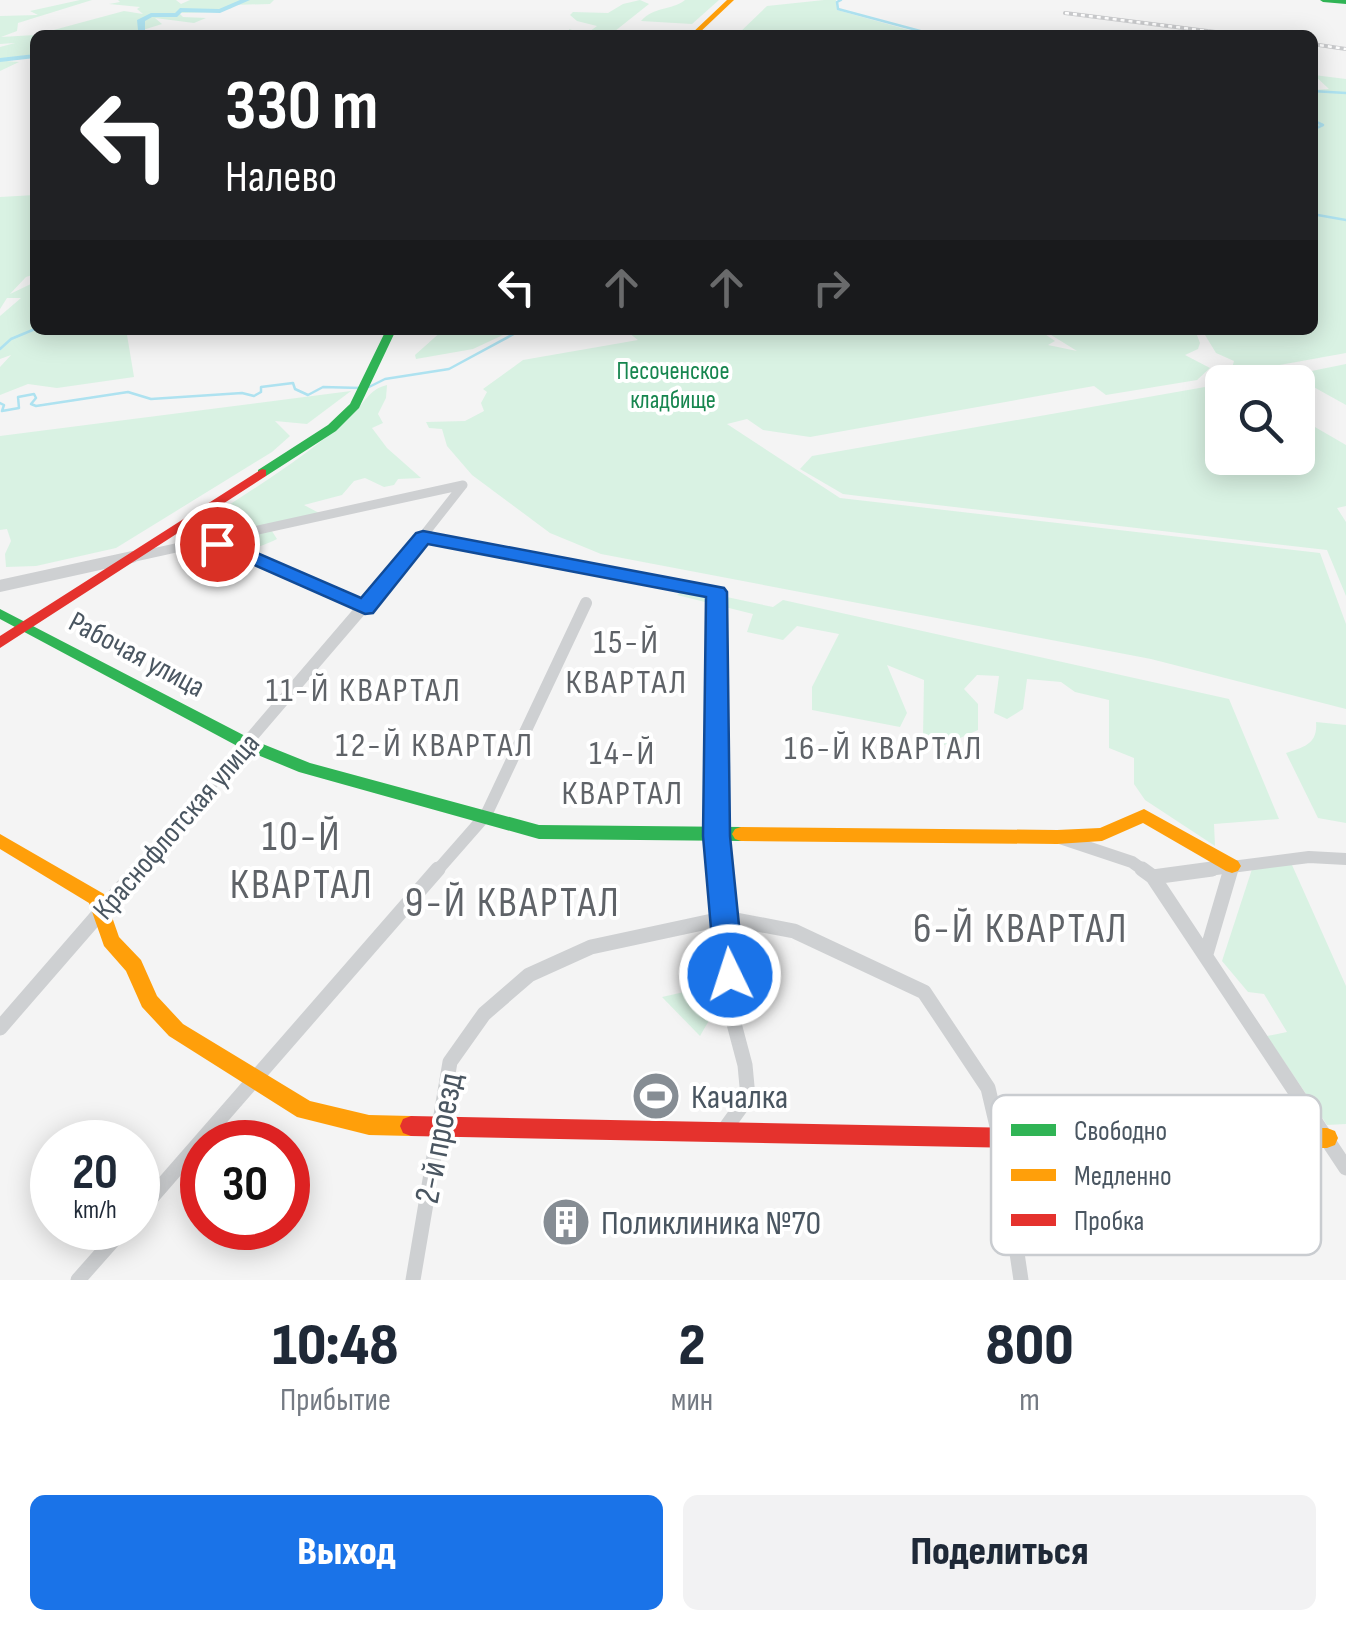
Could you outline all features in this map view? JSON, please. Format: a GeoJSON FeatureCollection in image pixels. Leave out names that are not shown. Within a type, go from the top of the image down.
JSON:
{"type":"FeatureCollection","features":[{"type":"Feature","properties":{"kind":"street"},"geometry":{"type":"LineString","coordinates":[[698,30],[731,0]]}},
{"type":"Feature","properties":{"kind":"street"},"geometry":{"type":"LineString","coordinates":[[1328,0],[1346,2]]}},
{"type":"Feature","properties":{"kind":"street"},"geometry":{"type":"LineString","coordinates":[[0,643],[316,440],[346,416],[362,394],[386,335]]}},
{"type":"Feature","properties":{"kind":"street","name":"Краснофлотская улица"},"geometry":{"type":"LineString","coordinates":[[0,1028],[365,608],[462,484],[207,539]]}},
{"type":"Feature","properties":{"kind":"street"},"geometry":{"type":"LineString","coordinates":[[423,537],[716,592],[717,836],[732,1016],[745,1065],[748,1098],[722,1133]]}},
{"type":"Feature","properties":{"kind":"street"},"geometry":{"type":"LineString","coordinates":[[0,586],[207,539],[365,608]]}},
{"type":"Feature","properties":{"kind":"street"},"geometry":{"type":"LineString","coordinates":[[160,1188],[486,815],[586,603]]}},
{"type":"Feature","properties":{"kind":"street","name":"Рабочая улица"},"geometry":{"type":"LineString","coordinates":[[0,613],[247,744],[305,768],[539,832],[1057,837],[1102,834],[1144,815],[1232,866]]}},
{"type":"Feature","properties":{"kind":"street"},"geometry":{"type":"LineString","coordinates":[[1057,837],[1132,862],[1153,877],[1299,1095]]}},
{"type":"Feature","properties":{"kind":"street"},"geometry":{"type":"LineString","coordinates":[[0,841],[96,899],[111,941],[134,966],[149,1001],[176,1030],[305,1110],[368,1126],[991,1139]]}},
{"type":"Feature","properties":{"kind":"street"},"geometry":{"type":"LineString","coordinates":[[1153,877],[1309,857],[1346,859]]}},
{"type":"Feature","properties":{"kind":"street"},"geometry":{"type":"LineString","coordinates":[[1206,954],[1232,866]]}},
{"type":"Feature","properties":{"kind":"street","name":"2-й проезд"},"geometry":{"type":"LineString","coordinates":[[413,1280],[450,1062],[484,1014],[528,975],[592,947],[726,918],[794,930],[924,992],[988,1088],[991,1101]]}},
{"type":"Feature","properties":{"kind":"street"},"geometry":{"type":"LineString","coordinates":[[1321,1129],[1346,1168]]}},
{"type":"Feature","properties":{"kind":"street"},"geometry":{"type":"LineString","coordinates":[[1321,1138],[1327,1138]]}},
{"type":"Feature","properties":{"kind":"street"},"geometry":{"type":"LineString","coordinates":[[78,1280],[105,1250]]}},
{"type":"Feature","properties":{"kind":"street","name":"2-й проезд"},"geometry":{"type":"LineString","coordinates":[[1017,1255],[1021,1280]]}},
{"type":"Feature","properties":{"kind":"green space"},"geometry":{"type":"Polygon","coordinates":[[[92,0],[18,23],[17,31],[1,37],[30,35],[30,55],[7,58],[6,61],[19,62],[0,71],[0,47],[15,43],[0,44],[0,16],[38,15],[30,11],[92,0]]]}},
{"type":"Feature","properties":{"kind":"green space"},"geometry":{"type":"Polygon","coordinates":[[[274,0],[270,4],[230,5],[232,8],[217,12],[179,13],[183,17],[206,18],[194,23],[155,18],[162,24],[143,30],[54,30],[124,11],[143,14],[137,9],[140,7],[109,4],[274,0]]]}},
{"type":"Feature","properties":{"kind":"green space"},"geometry":{"type":"Polygon","coordinates":[[[640,0],[649,4],[616,30],[592,30],[597,26],[570,15],[608,13],[640,0]]]}},
{"type":"Feature","properties":{"kind":"green space"},"geometry":{"type":"Polygon","coordinates":[[[685,0],[719,0],[692,24],[641,21],[651,13],[685,0]]]}},
{"type":"Feature","properties":{"kind":"green space"},"geometry":{"type":"Polygon","coordinates":[[[836,0],[837,10],[909,30],[742,30],[767,6],[836,0]]]}},
{"type":"Feature","properties":{"kind":"green space"},"geometry":{"type":"Polygon","coordinates":[[[1318,76],[1346,79],[1346,353],[1280,365],[1233,365],[1234,361],[1216,353],[1205,335],[1318,335],[1318,90],[1329,89],[1318,76]]]}},
{"type":"Feature","properties":{"kind":"green space"},"geometry":{"type":"Polygon","coordinates":[[[30,195],[30,276],[10,294],[30,284],[30,335],[127,335],[134,377],[57,388],[28,384],[0,395],[0,367],[11,355],[0,359],[0,316],[21,298],[7,298],[0,309],[0,197],[30,195]]]}},
{"type":"Feature","properties":{"kind":"green space"},"geometry":{"type":"Polygon","coordinates":[[[437,335],[503,335],[473,349],[416,359],[415,355],[437,335]]]}},
{"type":"Feature","properties":{"kind":"green space","name":"Песоченское кладбище"},"geometry":{"type":"Polygon","coordinates":[[[632,335],[1046,335],[1055,341],[1048,345],[1077,351],[1051,335],[1197,335],[1198,349],[1185,355],[1205,365],[1205,373],[1197,380],[1106,395],[1094,386],[810,437],[763,430],[747,419],[727,424],[840,498],[1320,553],[1346,624],[1346,709],[1151,659],[601,554],[550,533],[472,475],[447,446],[442,429],[429,428],[426,422],[465,421],[484,411],[481,403],[487,392],[483,389],[523,360],[638,340],[632,335]]]}},
{"type":"Feature","properties":{"kind":"green space"},"geometry":{"type":"Polygon","coordinates":[[[1346,364],[1346,405],[1315,388],[1315,370],[1346,364]]]}},
{"type":"Feature","properties":{"kind":"green space"},"geometry":{"type":"Polygon","coordinates":[[[387,385],[378,414],[383,423],[372,428],[387,448],[421,478],[398,479],[394,485],[384,487],[365,478],[354,481],[342,495],[304,505],[319,513],[270,528],[277,539],[253,548],[204,535],[178,538],[311,449],[352,415],[371,393],[387,385]]]}},
{"type":"Feature","properties":{"kind":"green space"},"geometry":{"type":"Polygon","coordinates":[[[1205,387],[1205,475],[1315,475],[1315,427],[1346,445],[1346,506],[1337,508],[1346,522],[1346,596],[1327,550],[843,494],[800,469],[812,456],[1205,387]]]}},
{"type":"Feature","properties":{"kind":"green space"},"geometry":{"type":"Polygon","coordinates":[[[351,391],[307,424],[275,421],[290,436],[272,452],[116,548],[36,566],[6,567],[5,554],[11,541],[7,529],[0,530],[0,436],[351,391]]]}},
{"type":"Feature","properties":{"kind":"green space"},"geometry":{"type":"Polygon","coordinates":[[[685,588],[773,607],[783,600],[1229,699],[1279,819],[1214,824],[1215,846],[1145,800],[1134,784],[1134,758],[1109,748],[1109,700],[1075,692],[1061,682],[1027,679],[1023,709],[1007,719],[994,713],[999,676],[977,675],[964,689],[978,704],[978,730],[940,747],[923,737],[924,680],[887,665],[907,713],[900,727],[812,710],[812,687],[839,634],[797,626],[783,640],[747,632],[753,614],[677,595],[685,588]]]}},
{"type":"Feature","properties":{"kind":"green space"},"geometry":{"type":"Polygon","coordinates":[[[1316,722],[1346,725],[1346,823],[1318,818],[1286,753],[1312,740],[1316,722]]]}},
{"type":"Feature","properties":{"kind":"green space"},"geometry":{"type":"Polygon","coordinates":[[[1292,865],[1346,986],[1346,1124],[1327,1125],[1321,1116],[1321,1095],[1307,1095],[1267,1036],[1287,1032],[1264,994],[1248,992],[1222,961],[1253,866],[1292,865]]]}},
{"type":"Feature","properties":{"kind":"green space"},"geometry":{"type":"Polygon","coordinates":[[[706,987],[718,1005],[700,1036],[662,997],[706,987]]]}},
{"type":"Feature","properties":{"kind":"waterway"},"geometry":{"type":"LineString","coordinates":[[142,30],[141,20],[151,15],[177,15],[180,10],[220,11],[246,0]]}},
{"type":"Feature","properties":{"kind":"waterway"},"geometry":{"type":"LineString","coordinates":[[841,0],[837,2],[838,9],[916,30]]}},
{"type":"Feature","properties":{"kind":"waterway"},"geometry":{"type":"LineString","coordinates":[[0,60],[30,57]]}},
{"type":"Feature","properties":{"kind":"waterway"},"geometry":{"type":"LineString","coordinates":[[1318,91],[1346,93]]}},
{"type":"Feature","properties":{"kind":"waterway"},"geometry":{"type":"LineString","coordinates":[[1318,123],[1323,125],[1318,127]]}},
{"type":"Feature","properties":{"kind":"waterway"},"geometry":{"type":"LineString","coordinates":[[1318,215],[1346,220]]}},
{"type":"Feature","properties":{"kind":"waterway"},"geometry":{"type":"LineString","coordinates":[[0,349],[30,331]]}},
{"type":"Feature","properties":{"kind":"waterway"},"geometry":{"type":"LineString","coordinates":[[369,387],[385,379],[449,369],[512,335]]}},
{"type":"Feature","properties":{"kind":"waterway"},"geometry":{"type":"LineString","coordinates":[[0,403],[4,405],[2,411],[19,408],[18,397],[34,394],[36,398],[31,404],[36,406],[128,392],[151,399],[242,393],[254,396],[261,392],[261,387],[293,383],[295,389],[308,395],[323,387],[361,388]]}},
{"type":"Feature","properties":{"kind":"railway"},"geometry":{"type":"LineString","coordinates":[[1065,13],[1199,30]]}},
{"type":"Feature","properties":{"kind":"railway"},"geometry":{"type":"LineString","coordinates":[[1318,45],[1346,49]]}},
{"type":"Feature","properties":{"kind":"traffic: fast"},"geometry":{"type":"LineString","coordinates":[[1323,0],[1346,2]]}},
{"type":"Feature","properties":{"kind":"traffic: fast"},"geometry":{"type":"LineString","coordinates":[[262,473],[332,428],[355,406],[389,335]]}},
{"type":"Feature","properties":{"kind":"traffic: fast"},"geometry":{"type":"LineString","coordinates":[[0,613],[247,744],[305,768],[539,832],[741,834]]}},
{"type":"Feature","properties":{"kind":"traffic: slow"},"geometry":{"type":"LineString","coordinates":[[698,30],[731,0]]}},
{"type":"Feature","properties":{"kind":"traffic: slow"},"geometry":{"type":"LineString","coordinates":[[741,834],[1057,837],[1102,834],[1144,815],[1232,866]]}},
{"type":"Feature","properties":{"kind":"traffic: slow"},"geometry":{"type":"LineString","coordinates":[[0,841],[97,899],[111,941],[134,966],[149,1001],[176,1030],[305,1110],[369,1125],[411,1126]]}},
{"type":"Feature","properties":{"kind":"traffic: slow"},"geometry":{"type":"LineString","coordinates":[[1321,1138],[1327,1138]]}},
{"type":"Feature","properties":{"kind":"traffic: jam"},"geometry":{"type":"LineString","coordinates":[[0,643],[262,473]]}},
{"type":"Feature","properties":{"kind":"traffic: jam"},"geometry":{"type":"LineString","coordinates":[[411,1126],[991,1137]]}},
{"type":"Feature","properties":{"kind":"place","name":"Качалка"},"geometry":{"type":"Point","coordinates":[656,1096]}},
{"type":"Feature","properties":{"kind":"place","name":"Поликлиника №70"},"geometry":{"type":"Point","coordinates":[566,1222]}},
{"type":"Feature","properties":{"kind":"district","name":"15-Й КВАРТАЛ"},"geometry":{"type":"Point","coordinates":[627,661]}},
{"type":"Feature","properties":{"kind":"district","name":"11-Й КВАРТАЛ"},"geometry":{"type":"Point","coordinates":[364,689]}},
{"type":"Feature","properties":{"kind":"district","name":"12-Й КВАРТАЛ"},"geometry":{"type":"Point","coordinates":[435,744]}},
{"type":"Feature","properties":{"kind":"district","name":"16-Й КВАРТАЛ"},"geometry":{"type":"Point","coordinates":[884,747]}},
{"type":"Feature","properties":{"kind":"district","name":"14-Й КВАРТАЛ"},"geometry":{"type":"Point","coordinates":[623,772]}},
{"type":"Feature","properties":{"kind":"district","name":"10-Й КВАРТАЛ"},"geometry":{"type":"Point","coordinates":[302,859]}},
{"type":"Feature","properties":{"kind":"district","name":"9-Й КВАРТАЛ"},"geometry":{"type":"Point","coordinates":[513,901]}},
{"type":"Feature","properties":{"kind":"district","name":"6-Й КВАРТАЛ"},"geometry":{"type":"Point","coordinates":[1021,927]}},
{"type":"Feature","properties":{"kind":"route"},"geometry":{"type":"LineString","coordinates":[[217,544],[365,608],[423,537],[716,592],[717,836],[730,975]]}}]}
